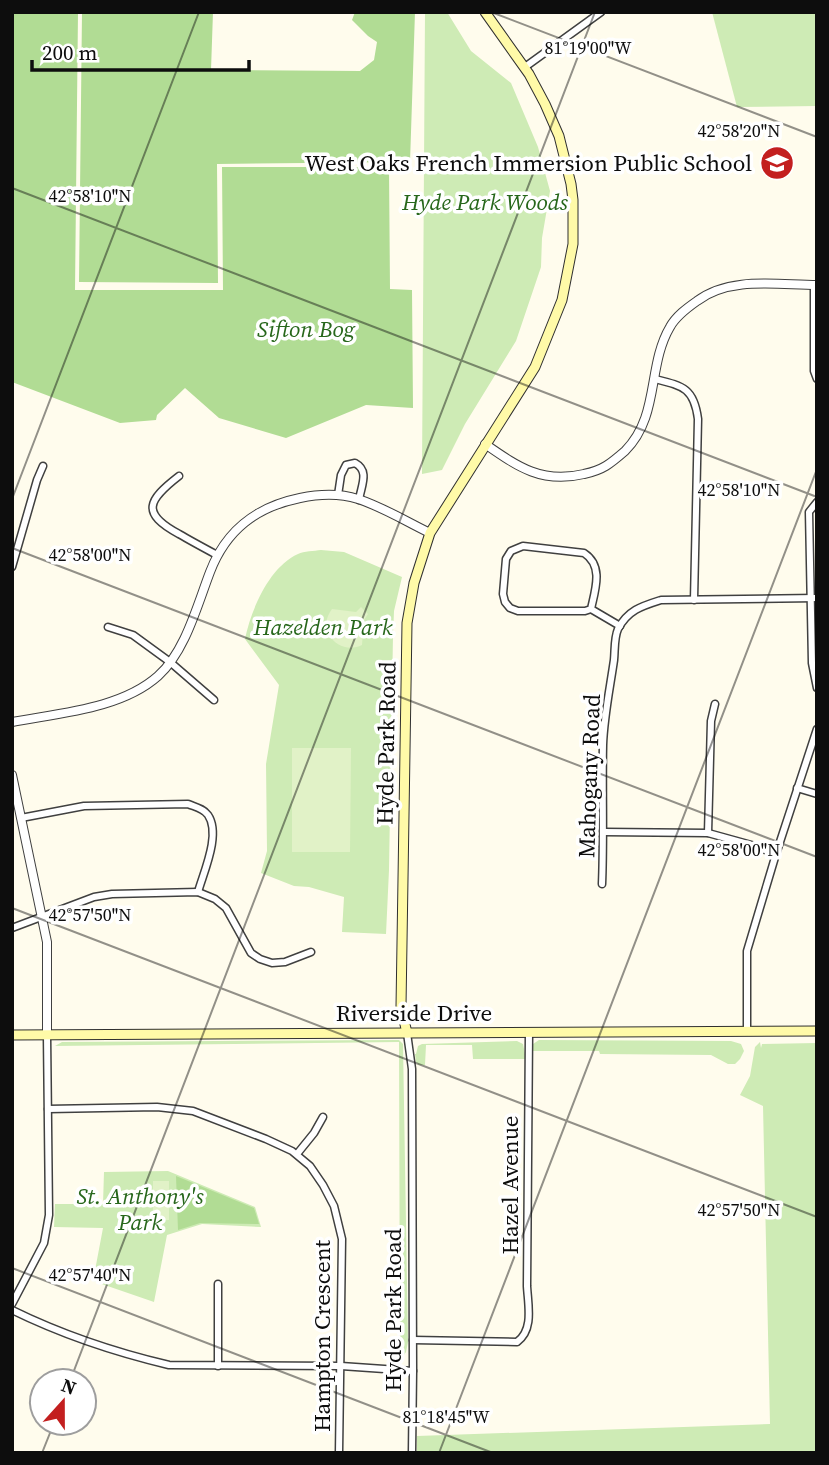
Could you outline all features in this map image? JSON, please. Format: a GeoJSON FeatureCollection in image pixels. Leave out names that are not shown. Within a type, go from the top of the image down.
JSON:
{"type":"FeatureCollection","features":[{"type":"Feature","properties":{"kind":"main road","name":"Hyde Park Road"},"geometry":{"type":"LineString","coordinates":[[407,1033],[401,1007],[407,624],[414,583],[430,534],[535,367],[562,300],[573,244],[573,200],[564,152],[549,111],[525,67],[485,12]]}},
{"type":"Feature","properties":{"kind":"main road","name":"Riverside Drive"},"geometry":{"type":"LineString","coordinates":[[12,1035],[817,1031]]}},
{"type":"Feature","properties":{"kind":"street"},"geometry":{"type":"LineString","coordinates":[[525,67],[601,12]]}},
{"type":"Feature","properties":{"kind":"street"},"geometry":{"type":"LineString","coordinates":[[485,444],[536,474],[565,477],[600,471],[632,443],[642,427],[658,359],[670,326],[682,312],[718,289],[742,285],[815,285],[814,371],[817,379]]}},
{"type":"Feature","properties":{"kind":"street"},"geometry":{"type":"LineString","coordinates":[[655,379],[678,384],[690,394],[696,405],[698,419],[694,600]]}},
{"type":"Feature","properties":{"kind":"street"},"geometry":{"type":"LineString","coordinates":[[338,495],[341,475],[346,465],[355,463],[361,466],[365,475],[359,500]]}},
{"type":"Feature","properties":{"kind":"street"},"geometry":{"type":"LineString","coordinates":[[12,567],[43,466]]}},
{"type":"Feature","properties":{"kind":"street"},"geometry":{"type":"LineString","coordinates":[[180,476],[164,488],[154,502],[154,517],[162,525],[217,555]]}},
{"type":"Feature","properties":{"kind":"street"},"geometry":{"type":"LineString","coordinates":[[12,723],[111,703],[139,690],[159,675],[183,643],[217,555],[228,538],[256,514],[285,501],[338,495],[359,500],[430,534]]}},
{"type":"Feature","properties":{"kind":"street"},"geometry":{"type":"LineString","coordinates":[[817,502],[809,512],[813,598],[812,663],[817,688]]}},
{"type":"Feature","properties":{"kind":"street"},"geometry":{"type":"LineString","coordinates":[[592,609],[597,572],[591,558],[584,553],[523,546],[511,551],[506,559],[503,594],[510,608],[518,611],[592,609],[620,626],[636,608],[661,600],[813,598]]}},
{"type":"Feature","properties":{"kind":"street","name":"Mahogany Road"},"geometry":{"type":"LineString","coordinates":[[602,884],[603,743],[616,632],[620,626]]}},
{"type":"Feature","properties":{"kind":"street"},"geometry":{"type":"LineString","coordinates":[[108,627],[133,635],[214,700]]}},
{"type":"Feature","properties":{"kind":"street"},"geometry":{"type":"LineString","coordinates":[[708,833],[711,721],[715,704]]}},
{"type":"Feature","properties":{"kind":"street"},"geometry":{"type":"LineString","coordinates":[[747,1031],[747,951],[817,729]]}},
{"type":"Feature","properties":{"kind":"street"},"geometry":{"type":"LineString","coordinates":[[12,775],[47,942],[49,1215],[44,1243],[12,1307],[50,1329],[142,1359],[170,1365],[341,1366],[413,1371]]}},
{"type":"Feature","properties":{"kind":"street"},"geometry":{"type":"LineString","coordinates":[[797,788],[817,794]]}},
{"type":"Feature","properties":{"kind":"street"},"geometry":{"type":"LineString","coordinates":[[21,818],[85,806],[188,804],[202,809],[209,816],[214,831],[198,892]]}},
{"type":"Feature","properties":{"kind":"street"},"geometry":{"type":"LineString","coordinates":[[604,832],[708,833],[776,854]]}},
{"type":"Feature","properties":{"kind":"street"},"geometry":{"type":"LineString","coordinates":[[12,928],[94,897],[112,894],[198,892],[215,899],[226,908],[251,953],[260,959],[272,963],[285,962],[311,952]]}},
{"type":"Feature","properties":{"kind":"street","name":"Hazel Avenue"},"geometry":{"type":"LineString","coordinates":[[413,1340],[517,1342],[525,1336],[529,1325],[529,1032]]}},
{"type":"Feature","properties":{"kind":"street","name":"Hyde Park Road"},"geometry":{"type":"LineString","coordinates":[[407,1033],[411,1069],[412,1453]]}},
{"type":"Feature","properties":{"kind":"street","name":"Hampton Crescent"},"geometry":{"type":"LineString","coordinates":[[48,1109],[157,1107],[193,1111],[266,1139],[297,1154],[310,1166],[334,1206],[342,1239],[340,1453]]}},
{"type":"Feature","properties":{"kind":"street"},"geometry":{"type":"LineString","coordinates":[[297,1154],[323,1117]]}},
{"type":"Feature","properties":{"kind":"street"},"geometry":{"type":"LineString","coordinates":[[218,1284],[218,1366]]}},
{"type":"Feature","properties":{"kind":"green space","name":"Sifton Bog"},"geometry":{"type":"Polygon","coordinates":[[[12,12],[78,12],[75,290],[223,290],[222,167],[389,167],[390,289],[412,290],[413,408],[366,405],[286,438],[219,418],[185,388],[157,415],[156,420],[120,423],[12,382],[12,12]]]}},
{"type":"Feature","properties":{"kind":"green space"},"geometry":{"type":"Polygon","coordinates":[[[82,12],[213,12],[211,70],[360,71],[374,60],[377,42],[352,20],[355,12],[415,12],[410,162],[217,164],[218,283],[79,282],[82,12]]]}},
{"type":"Feature","properties":{"kind":"green space","name":"Hyde Park Woods"},"geometry":{"type":"Polygon","coordinates":[[[425,12],[447,12],[471,51],[511,83],[538,147],[550,191],[542,238],[541,267],[516,341],[465,424],[442,470],[422,474],[425,12]]]}},
{"type":"Feature","properties":{"kind":"green space"},"geometry":{"type":"Polygon","coordinates":[[[712,12],[817,12],[817,106],[737,107],[712,12]]]}},
{"type":"Feature","properties":{"kind":"green space","name":"Hazelden Park"},"geometry":{"type":"Polygon","coordinates":[[[321,550],[344,552],[402,577],[394,611],[386,934],[342,932],[344,897],[309,887],[294,886],[261,873],[267,851],[266,764],[279,685],[245,639],[263,590],[278,569],[298,554],[321,550]]]}},
{"type":"Feature","properties":{"kind":"green space"},"geometry":{"type":"Polygon","coordinates":[[[361,607],[368,614],[364,620],[362,645],[354,648],[338,644],[328,633],[326,625],[332,609],[356,612],[361,607]]]}},
{"type":"Feature","properties":{"kind":"green space"},"geometry":{"type":"Polygon","coordinates":[[[292,748],[351,748],[350,852],[292,852],[292,748]]]}},
{"type":"Feature","properties":{"kind":"green space"},"geometry":{"type":"Polygon","coordinates":[[[399,1040],[403,1044],[408,1342],[400,1361],[399,1042],[55,1046],[62,1042],[399,1040]]]}},
{"type":"Feature","properties":{"kind":"green space"},"geometry":{"type":"Polygon","coordinates":[[[539,1040],[731,1041],[741,1044],[744,1051],[735,1064],[728,1064],[711,1055],[533,1051],[533,1044],[539,1040]]]}},
{"type":"Feature","properties":{"kind":"green space"},"geometry":{"type":"Polygon","coordinates":[[[517,1041],[523,1044],[526,1059],[473,1059],[472,1045],[426,1045],[425,1065],[416,1062],[415,1054],[418,1046],[422,1044],[517,1041]]]}},
{"type":"Feature","properties":{"kind":"green space"},"geometry":{"type":"Polygon","coordinates":[[[760,1042],[761,1048],[762,1044],[817,1043],[817,1453],[417,1453],[417,1436],[770,1424],[763,1106],[740,1095],[750,1076],[755,1047],[760,1042]]]}},
{"type":"Feature","properties":{"kind":"green space","name":"St. Anthony's Park"},"geometry":{"type":"Polygon","coordinates":[[[168,1171],[255,1207],[261,1227],[202,1224],[167,1235],[154,1302],[93,1281],[103,1228],[54,1227],[55,1204],[103,1204],[104,1172],[168,1171]]]}},
{"type":"Feature","properties":{"kind":"green space"},"geometry":{"type":"Polygon","coordinates":[[[176,1176],[254,1208],[259,1224],[200,1223],[178,1230],[176,1176]]]}},
{"type":"Feature","properties":{"kind":"green space"},"geometry":{"type":"Polygon","coordinates":[[[153,1181],[169,1181],[169,1220],[153,1221],[153,1181]]]}},
{"type":"Feature","properties":{"kind":"place","name":"West Oaks French Immersion Public School"},"geometry":{"type":"Point","coordinates":[777,163]}}]}
